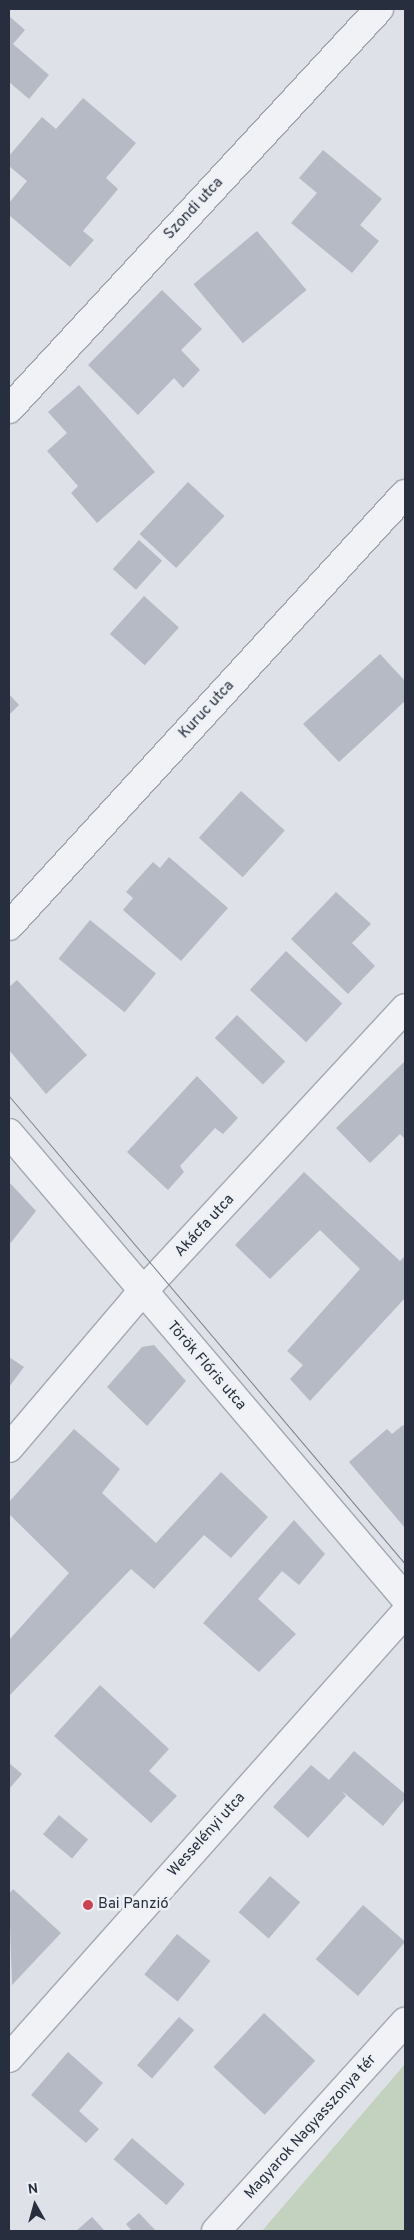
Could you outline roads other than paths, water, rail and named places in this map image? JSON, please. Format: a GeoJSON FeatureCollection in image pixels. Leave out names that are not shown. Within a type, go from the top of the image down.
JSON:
{"type":"FeatureCollection","features":[{"type":"Feature","properties":{"kind":"street","name":"Szondi utca"},"geometry":{"type":"LineString","coordinates":[[9,408],[379,9]]}},
{"type":"Feature","properties":{"kind":"street","name":"Kuruc utca"},"geometry":{"type":"LineString","coordinates":[[9,926],[405,494]]}},
{"type":"Feature","properties":{"kind":"street","name":"Akácfa utca"},"geometry":{"type":"LineString","coordinates":[[9,1448],[143,1292],[405,1008]]}},
{"type":"Feature","properties":{"kind":"street","name":"Török Flóris utca"},"geometry":{"type":"LineString","coordinates":[[9,1133],[405,1598]]}},
{"type":"Feature","properties":{"kind":"street","name":"Wesselényi utca"},"geometry":{"type":"LineString","coordinates":[[9,2058],[405,1613]]}},
{"type":"Feature","properties":{"kind":"street","name":"Magyarok Nagyasszonya tér"},"geometry":{"type":"LineString","coordinates":[[216,2231],[405,2022]]}},
{"type":"Feature","properties":{"kind":"tram line"},"geometry":{"type":"LineString","coordinates":[[9,1096],[405,1564]]}},
{"type":"Feature","properties":{"kind":"place","name":"Bai Panzió"},"geometry":{"type":"Point","coordinates":[88,1905]}}]}
